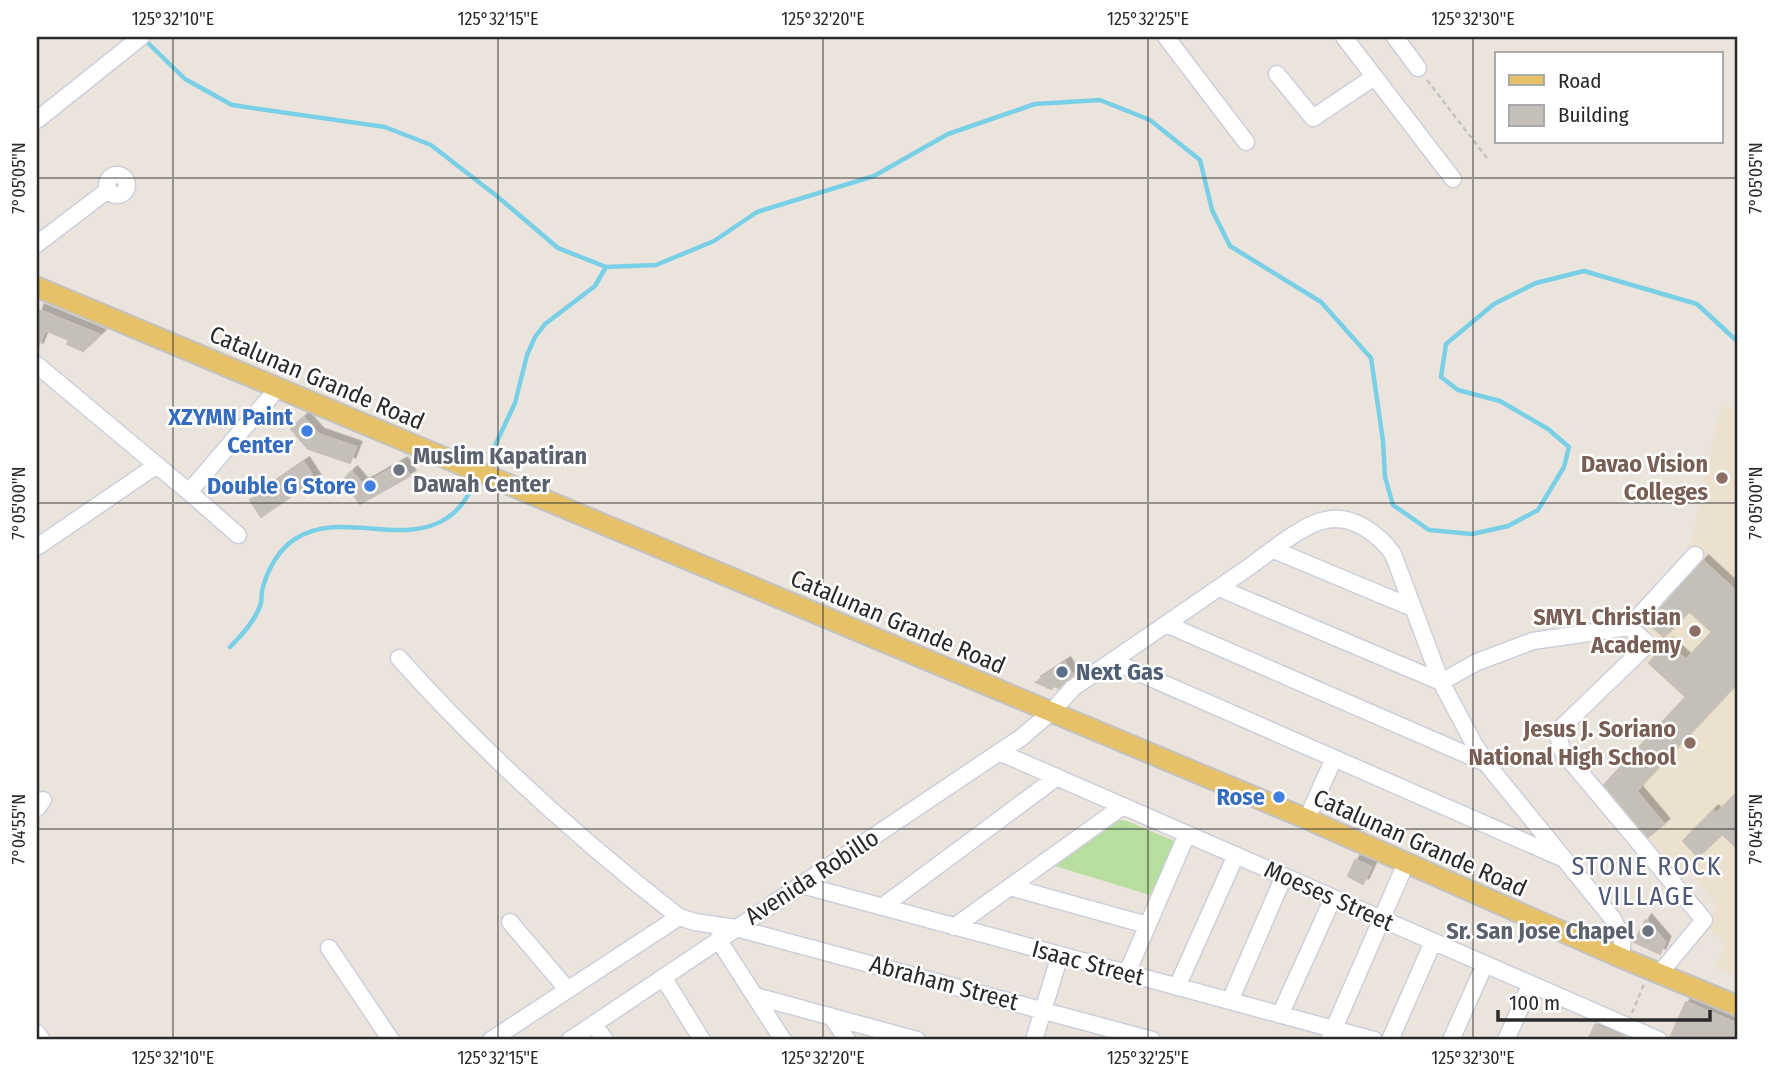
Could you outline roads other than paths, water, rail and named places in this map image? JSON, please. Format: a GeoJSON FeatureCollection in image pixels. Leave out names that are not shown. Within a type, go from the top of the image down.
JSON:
{"type":"FeatureCollection","features":[{"type":"Feature","properties":{"kind":"main road","name":"Catalunan Grande Road"},"geometry":{"type":"LineString","coordinates":[[37,287],[1307,819],[1622,958],[1738,1006]]}},
{"type":"Feature","properties":{"kind":"street"},"geometry":{"type":"LineString","coordinates":[[37,120],[141,37]]}},
{"type":"Feature","properties":{"kind":"street"},"geometry":{"type":"LineString","coordinates":[[1166,37],[1246,142]]}},
{"type":"Feature","properties":{"kind":"street"},"geometry":{"type":"LineString","coordinates":[[1344,37],[1453,179]]}},
{"type":"Feature","properties":{"kind":"street"},"geometry":{"type":"LineString","coordinates":[[1395,37],[1418,68]]}},
{"type":"Feature","properties":{"kind":"street"},"geometry":{"type":"LineString","coordinates":[[1277,74],[1313,118],[1374,77]]}},
{"type":"Feature","properties":{"kind":"street"},"geometry":{"type":"LineString","coordinates":[[37,244],[108,190]]}},
{"type":"Feature","properties":{"kind":"street"},"geometry":{"type":"LineString","coordinates":[[37,365],[238,535]]}},
{"type":"Feature","properties":{"kind":"street"},"geometry":{"type":"LineString","coordinates":[[189,492],[278,388]]}},
{"type":"Feature","properties":{"kind":"street"},"geometry":{"type":"LineString","coordinates":[[37,547],[157,465]]}},
{"type":"Feature","properties":{"kind":"street","name":"Avenida Robillo"},"geometry":{"type":"LineString","coordinates":[[570,1040],[999,752],[1038,724],[1073,688],[1274,550],[1312,525],[1325,520],[1348,521],[1361,526],[1385,543],[1393,554],[1441,682],[1462,723],[1486,763],[1567,860],[1619,931],[1622,958]]}},
{"type":"Feature","properties":{"kind":"street"},"geometry":{"type":"LineString","coordinates":[[1274,550],[1413,608]]}},
{"type":"Feature","properties":{"kind":"street"},"geometry":{"type":"LineString","coordinates":[[1219,588],[1441,682],[1477,662],[1533,641],[1629,626],[1695,555]]}},
{"type":"Feature","properties":{"kind":"street"},"geometry":{"type":"LineString","coordinates":[[1166,624],[1486,763]]}},
{"type":"Feature","properties":{"kind":"street"},"geometry":{"type":"LineString","coordinates":[[1629,626],[1648,644],[1561,728],[1559,744],[1704,920],[1655,971]]}},
{"type":"Feature","properties":{"kind":"street"},"geometry":{"type":"LineString","coordinates":[[399,658],[458,720],[531,790],[679,917],[491,1040]]}},
{"type":"Feature","properties":{"kind":"street"},"geometry":{"type":"LineString","coordinates":[[1112,661],[1567,860]]}},
{"type":"Feature","properties":{"kind":"street","name":"Moeses Street"},"geometry":{"type":"LineString","coordinates":[[999,752],[1659,1040]]}},
{"type":"Feature","properties":{"kind":"street"},"geometry":{"type":"LineString","coordinates":[[1307,819],[1334,758]]}},
{"type":"Feature","properties":{"kind":"street"},"geometry":{"type":"LineString","coordinates":[[881,907],[1057,777]]}},
{"type":"Feature","properties":{"kind":"street"},"geometry":{"type":"LineString","coordinates":[[954,927],[1123,806]]}},
{"type":"Feature","properties":{"kind":"street"},"geometry":{"type":"LineString","coordinates":[[1127,973],[1187,834]]}},
{"type":"Feature","properties":{"kind":"street"},"geometry":{"type":"LineString","coordinates":[[1177,987],[1236,855]]}},
{"type":"Feature","properties":{"kind":"street"},"geometry":{"type":"LineString","coordinates":[[1331,1035],[1406,863]]}},
{"type":"Feature","properties":{"kind":"street"},"geometry":{"type":"LineString","coordinates":[[1230,1001],[1284,877]]}},
{"type":"Feature","properties":{"kind":"street","name":"Isaac Street"},"geometry":{"type":"LineString","coordinates":[[802,885],[1280,1015],[1331,1035],[1374,1040]]}},
{"type":"Feature","properties":{"kind":"street"},"geometry":{"type":"LineString","coordinates":[[1010,887],[1147,925]]}},
{"type":"Feature","properties":{"kind":"street"},"geometry":{"type":"LineString","coordinates":[[1280,1015],[1333,898]]}},
{"type":"Feature","properties":{"kind":"street","name":"Abraham Street"},"geometry":{"type":"LineString","coordinates":[[679,917],[736,928],[1152,1040]]}},
{"type":"Feature","properties":{"kind":"street"},"geometry":{"type":"LineString","coordinates":[[510,922],[567,989]]}},
{"type":"Feature","properties":{"kind":"street"},"geometry":{"type":"LineString","coordinates":[[718,939],[783,1040]]}},
{"type":"Feature","properties":{"kind":"street"},"geometry":{"type":"LineString","coordinates":[[1390,1040],[1433,942]]}},
{"type":"Feature","properties":{"kind":"street"},"geometry":{"type":"LineString","coordinates":[[329,948],[391,1040]]}},
{"type":"Feature","properties":{"kind":"street"},"geometry":{"type":"LineString","coordinates":[[1034,1040],[1060,955]]}},
{"type":"Feature","properties":{"kind":"street"},"geometry":{"type":"LineString","coordinates":[[1451,1040],[1485,964]]}},
{"type":"Feature","properties":{"kind":"street"},"geometry":{"type":"LineString","coordinates":[[663,977],[702,1040]]}},
{"type":"Feature","properties":{"kind":"street"},"geometry":{"type":"LineString","coordinates":[[1506,1040],[1531,984]]}},
{"type":"Feature","properties":{"kind":"street"},"geometry":{"type":"LineString","coordinates":[[755,996],[917,1040]]}},
{"type":"Feature","properties":{"kind":"street"},"geometry":{"type":"LineString","coordinates":[[832,1017],[847,1040]]}},
{"type":"Feature","properties":{"kind":"street"},"geometry":{"type":"LineString","coordinates":[[594,1024],[605,1040]]}},
{"type":"Feature","properties":{"kind":"street"},"geometry":{"type":"LineString","coordinates":[[37,1033],[42,1040]]}},
{"type":"Feature","properties":{"kind":"waterway"},"geometry":{"type":"LineString","coordinates":[[149,44],[185,79],[232,105],[385,127],[431,145],[558,248],[606,267],[656,265],[714,241],[757,212],[874,176],[948,134],[1035,104],[1100,100],[1150,120],[1200,160],[1212,210],[1230,246],[1321,302],[1371,358],[1383,441],[1385,477],[1393,505],[1429,530],[1472,534],[1508,526],[1538,510],[1564,467],[1569,447],[1548,429],[1500,401],[1458,390],[1441,377],[1446,344],[1494,304],[1536,283],[1584,271],[1697,304],[1738,342]]}},
{"type":"Feature","properties":{"kind":"waterway"},"geometry":{"type":"LineString","coordinates":[[492,452],[515,403],[527,355],[535,337],[545,324],[595,286],[606,267]]}},
{"type":"Feature","properties":{"kind":"waterway"},"geometry":{"type":"LineString","coordinates":[[230,647],[256,615],[265,580],[275,560],[295,539],[332,527],[411,530],[429,526],[447,518],[456,510],[477,480]]}},
{"type":"Feature","properties":{"kind":"place","name":"XZYMN Paint Center"},"geometry":{"type":"Point","coordinates":[307,431]}},
{"type":"Feature","properties":{"kind":"place","name":"Muslim Kapatiran Dawah Center"},"geometry":{"type":"Point","coordinates":[399,470]}},
{"type":"Feature","properties":{"kind":"place","name":"Davao Vision Colleges"},"geometry":{"type":"Point","coordinates":[1722,478]}},
{"type":"Feature","properties":{"kind":"place","name":"Double G Store"},"geometry":{"type":"Point","coordinates":[370,486]}},
{"type":"Feature","properties":{"kind":"place","name":"SMYL Christian Academy"},"geometry":{"type":"Point","coordinates":[1695,631]}},
{"type":"Feature","properties":{"kind":"place","name":"Next Gas"},"geometry":{"type":"Point","coordinates":[1062,672]}},
{"type":"Feature","properties":{"kind":"place","name":"Jesus J. Soriano National High School"},"geometry":{"type":"Point","coordinates":[1690,743]}},
{"type":"Feature","properties":{"kind":"place","name":"Rose"},"geometry":{"type":"Point","coordinates":[1279,797]}},
{"type":"Feature","properties":{"kind":"place","name":"Sr. San Jose Chapel"},"geometry":{"type":"Point","coordinates":[1648,931]}},
{"type":"Feature","properties":{"kind":"district","name":"STONE ROCK VILLAGE"},"geometry":{"type":"Point","coordinates":[1647,881]}}]}
